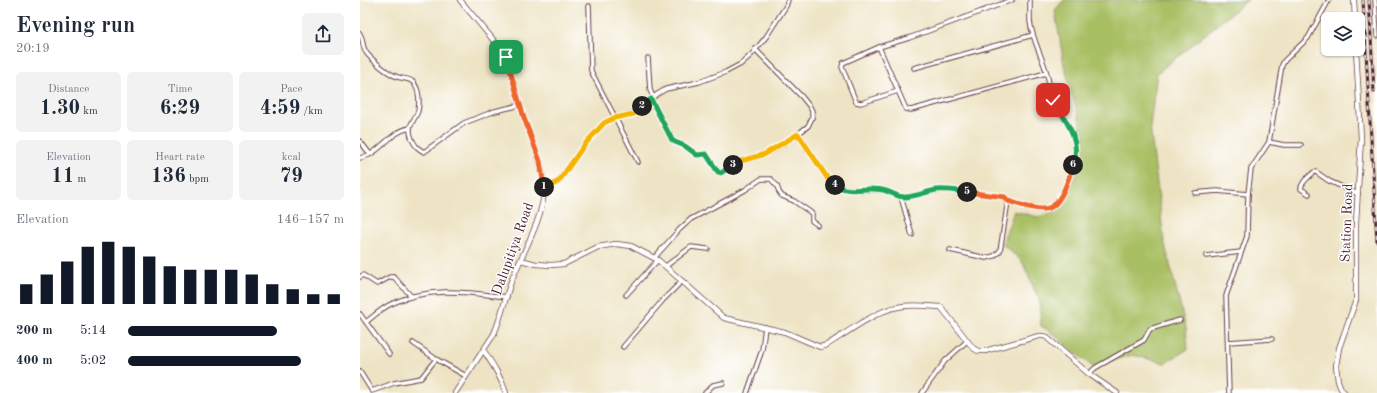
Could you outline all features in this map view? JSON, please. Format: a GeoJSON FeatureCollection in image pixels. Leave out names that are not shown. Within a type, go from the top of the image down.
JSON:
{"type":"FeatureCollection","features":[{"type":"Feature","properties":{"kind":"street","name":"Dalupitiya Road"},"geometry":{"type":"LineString","coordinates":[[455,393],[484,351],[497,329],[511,283],[538,216],[544,190],[540,161],[506,57],[460,0]]}},
{"type":"Feature","properties":{"kind":"street"},"geometry":{"type":"LineString","coordinates":[[544,190],[559,181],[585,144],[604,123],[614,118],[634,114],[652,98],[666,89],[699,82],[726,72],[741,64],[756,49],[776,22],[788,0]]}},
{"type":"Feature","properties":{"kind":"street"},"geometry":{"type":"LineString","coordinates":[[898,91],[861,103],[856,102],[842,67],[843,63],[879,47],[909,38],[1012,0]]}},
{"type":"Feature","properties":{"kind":"street"},"geometry":{"type":"LineString","coordinates":[[798,134],[830,182],[837,187],[848,190],[861,188],[887,191],[901,198],[936,190],[947,190],[1005,197],[1008,201],[1037,208],[1046,209],[1052,206],[1064,192],[1074,162],[1076,140],[1070,127],[1053,100],[1030,22],[1030,0]]}},
{"type":"Feature","properties":{"kind":"street"},"geometry":{"type":"LineString","coordinates":[[1229,393],[1226,296],[1247,236],[1248,194],[1252,169],[1269,142],[1282,65],[1285,60],[1308,38],[1329,0]]}},
{"type":"Feature","properties":{"kind":"street"},"geometry":{"type":"LineString","coordinates":[[1354,0],[1355,12]]}},
{"type":"Feature","properties":{"kind":"street"},"geometry":{"type":"LineString","coordinates":[[1376,0],[1377,36]]}},
{"type":"Feature","properties":{"kind":"street"},"geometry":{"type":"LineString","coordinates":[[589,6],[591,71],[638,162]]}},
{"type":"Feature","properties":{"kind":"street"},"geometry":{"type":"LineString","coordinates":[[360,34],[363,39],[361,46],[368,55],[393,76],[411,79],[414,82],[418,94],[418,111],[410,124],[409,132],[416,148],[424,152],[464,123],[495,111],[521,105]]}},
{"type":"Feature","properties":{"kind":"street"},"geometry":{"type":"LineString","coordinates":[[914,68],[1034,35]]}},
{"type":"Feature","properties":{"kind":"street"},"geometry":{"type":"LineString","coordinates":[[879,47],[906,109],[911,110],[1046,73]]}},
{"type":"Feature","properties":{"kind":"street"},"geometry":{"type":"LineString","coordinates":[[648,58],[652,98],[672,140],[685,146],[697,155],[706,154],[718,172],[721,173],[741,161],[770,152],[808,126],[812,118],[812,111],[802,96],[756,49]]}},
{"type":"Feature","properties":{"kind":"street","name":"Station Road"},"geometry":{"type":"LineString","coordinates":[[1345,393],[1341,389],[1338,381],[1336,366],[1339,348],[1356,300],[1356,243],[1361,138],[1356,56]]}},
{"type":"Feature","properties":{"kind":"street"},"geometry":{"type":"LineString","coordinates":[[360,158],[370,154],[403,129],[410,128]]}},
{"type":"Feature","properties":{"kind":"street"},"geometry":{"type":"LineString","coordinates":[[360,141],[370,154]]}},
{"type":"Feature","properties":{"kind":"street"},"geometry":{"type":"LineString","coordinates":[[1269,142],[1284,145],[1302,145]]}},
{"type":"Feature","properties":{"kind":"street"},"geometry":{"type":"LineString","coordinates":[[1309,194],[1301,189],[1301,187],[1303,182],[1314,172],[1329,181],[1358,194]]}},
{"type":"Feature","properties":{"kind":"street"},"geometry":{"type":"LineString","coordinates":[[626,296],[679,230],[692,219],[745,190],[761,179],[771,179],[777,186],[782,196],[794,201],[812,214],[812,221],[818,225]]}},
{"type":"Feature","properties":{"kind":"street"},"geometry":{"type":"LineString","coordinates":[[1195,193],[1217,191],[1248,194]]}},
{"type":"Feature","properties":{"kind":"street"},"geometry":{"type":"LineString","coordinates":[[901,198],[912,235]]}},
{"type":"Feature","properties":{"kind":"street"},"geometry":{"type":"LineString","coordinates":[[950,250],[986,258],[994,256],[1000,251],[1008,201]]}},
{"type":"Feature","properties":{"kind":"street"},"geometry":{"type":"LineString","coordinates":[[521,260],[551,266],[564,264],[598,247],[616,244],[631,246],[657,259],[724,318],[785,332],[820,347],[827,345],[870,318],[896,307],[916,305],[941,307],[967,341],[978,351],[985,351],[1039,336],[1045,336],[1089,374],[1117,393]]}},
{"type":"Feature","properties":{"kind":"street"},"geometry":{"type":"LineString","coordinates":[[666,266],[691,247],[708,249]]}},
{"type":"Feature","properties":{"kind":"street"},"geometry":{"type":"LineString","coordinates":[[1206,256],[1241,252]]}},
{"type":"Feature","properties":{"kind":"street"},"geometry":{"type":"LineString","coordinates":[[360,277],[363,275],[377,284],[390,277],[394,277],[411,296]]}},
{"type":"Feature","properties":{"kind":"street"},"geometry":{"type":"LineString","coordinates":[[623,347],[663,300],[682,281]]}},
{"type":"Feature","properties":{"kind":"street"},"geometry":{"type":"LineString","coordinates":[[363,321],[390,304],[411,296],[433,292],[447,291],[506,297]]}},
{"type":"Feature","properties":{"kind":"street"},"geometry":{"type":"LineString","coordinates":[[360,314],[363,321],[389,354]]}},
{"type":"Feature","properties":{"kind":"street"},"geometry":{"type":"LineString","coordinates":[[1089,374],[1095,368],[1144,340],[1150,329],[1180,320]]}},
{"type":"Feature","properties":{"kind":"street"},"geometry":{"type":"LineString","coordinates":[[747,393],[762,350],[765,327]]}},
{"type":"Feature","properties":{"kind":"street"},"geometry":{"type":"LineString","coordinates":[[1228,342],[1272,339]]}},
{"type":"Feature","properties":{"kind":"street"},"geometry":{"type":"LineString","coordinates":[[922,393],[945,361],[967,341]]}},
{"type":"Feature","properties":{"kind":"street"},"geometry":{"type":"LineString","coordinates":[[413,343],[436,359],[466,376]]}},
{"type":"Feature","properties":{"kind":"street"},"geometry":{"type":"LineString","coordinates":[[484,351],[503,382],[506,393]]}},
{"type":"Feature","properties":{"kind":"street"},"geometry":{"type":"LineString","coordinates":[[360,372],[372,391],[394,383],[421,378],[436,359]]}},
{"type":"Feature","properties":{"kind":"street"},"geometry":{"type":"LineString","coordinates":[[705,393],[714,385],[723,383]]}},
{"type":"Feature","properties":{"kind":"green space"},"geometry":{"type":"Polygon","coordinates":[[[1064,0],[1248,0],[1157,73],[1150,126],[1164,241],[1186,328],[1188,349],[1165,363],[1133,355],[1100,363],[1093,367],[1041,326],[1039,300],[1022,261],[1002,244],[1014,211],[1038,217],[1053,212],[1061,202],[1074,178],[1080,149],[1081,125],[1064,65],[1055,10],[1064,0]]]}},
{"type":"Feature","properties":{"kind":"railway"},"geometry":{"type":"LineString","coordinates":[[1363,0],[1377,242]]}},
{"type":"Feature","properties":{"kind":"railway"},"geometry":{"type":"LineString","coordinates":[[1369,0],[1374,92]]}},
{"type":"Feature","properties":{"kind":"route"},"geometry":{"type":"LineString","coordinates":[[506,57],[524,118],[540,161],[544,190],[559,181],[585,144],[604,123],[614,118],[634,114],[651,99],[672,140],[685,146],[697,155],[706,154],[718,172],[721,173],[741,161],[765,154],[775,149],[798,134],[830,182],[837,187],[848,190],[861,188],[887,191],[901,198],[936,190],[947,190],[1005,197],[1008,201],[1046,209],[1052,206],[1064,192],[1074,162],[1076,140],[1070,127],[1053,100]]}}]}
